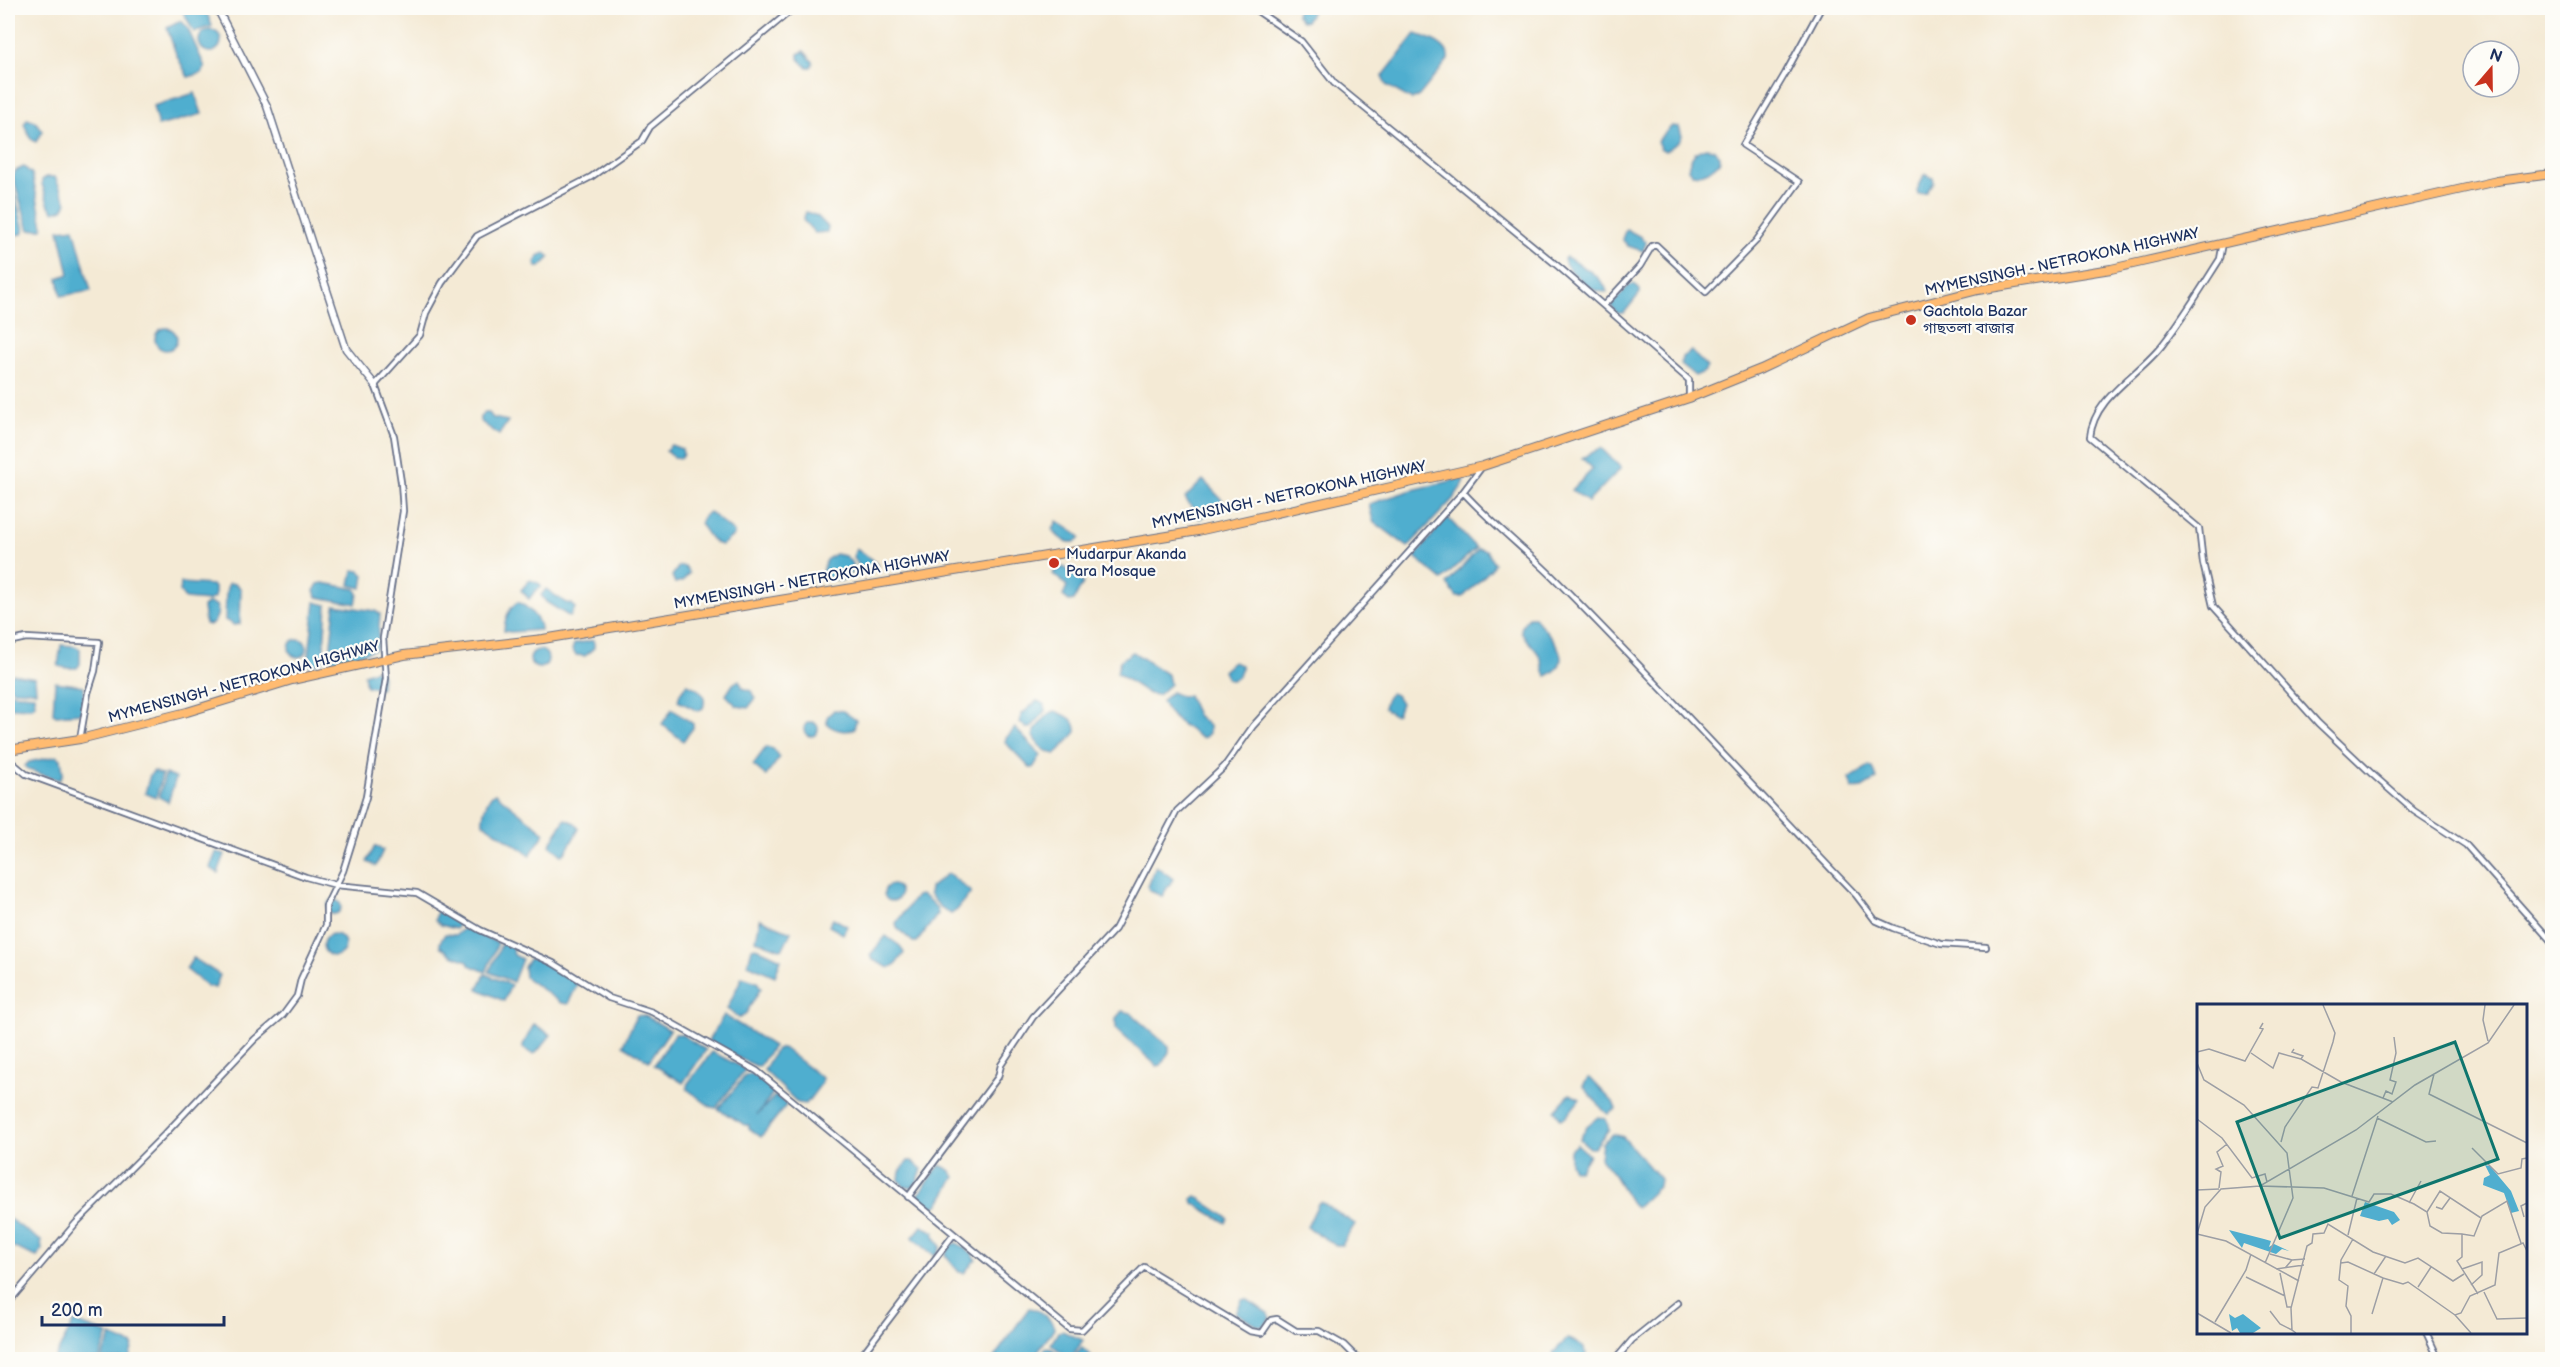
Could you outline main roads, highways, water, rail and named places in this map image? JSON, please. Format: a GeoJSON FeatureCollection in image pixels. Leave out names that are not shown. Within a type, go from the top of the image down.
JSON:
{"type":"FeatureCollection","features":[{"type":"Feature","properties":{"kind":"main road","name":"MYMENSINGH - NETROKONA HIGHWAY"},"geometry":{"type":"LineString","coordinates":[[8,750],[80,739],[188,712],[292,680],[385,659],[543,639],[1198,531],[1483,466],[1689,398],[1761,369],[1869,318],[1978,290],[2111,269],[2497,181],[2553,174]]}},
{"type":"Feature","properties":{"kind":"water"},"geometry":{"type":"Polygon","coordinates":[[[181,8],[205,8],[212,26],[194,32],[181,8]]]}},
{"type":"Feature","properties":{"kind":"water"},"geometry":{"type":"Polygon","coordinates":[[[1298,8],[1314,8],[1306,21],[1302,21],[1296,14],[1298,8]]]}},
{"type":"Feature","properties":{"kind":"water"},"geometry":{"type":"Polygon","coordinates":[[[181,21],[187,27],[205,67],[202,73],[188,77],[176,54],[167,28],[181,21]]]}},
{"type":"Feature","properties":{"kind":"water"},"geometry":{"type":"Polygon","coordinates":[[[210,30],[218,33],[221,41],[218,49],[210,52],[202,49],[199,41],[202,33],[210,30]]]}},
{"type":"Feature","properties":{"kind":"water"},"geometry":{"type":"Polygon","coordinates":[[[1416,34],[1442,46],[1446,50],[1448,60],[1419,96],[1412,100],[1386,85],[1382,77],[1416,34]]]}},
{"type":"Feature","properties":{"kind":"water"},"geometry":{"type":"Polygon","coordinates":[[[804,51],[813,62],[811,67],[807,67],[798,58],[798,54],[804,51]]]}},
{"type":"Feature","properties":{"kind":"water"},"geometry":{"type":"Polygon","coordinates":[[[195,93],[202,114],[158,126],[153,106],[195,93]]]}},
{"type":"Feature","properties":{"kind":"water"},"geometry":{"type":"Polygon","coordinates":[[[27,119],[35,121],[42,131],[36,142],[31,139],[24,124],[27,119]]]}},
{"type":"Feature","properties":{"kind":"water"},"geometry":{"type":"Polygon","coordinates":[[[1672,126],[1679,127],[1682,136],[1679,142],[1665,151],[1660,148],[1657,141],[1672,126]]]}},
{"type":"Feature","properties":{"kind":"water"},"geometry":{"type":"Polygon","coordinates":[[[1706,148],[1713,149],[1720,156],[1720,161],[1708,171],[1692,174],[1688,169],[1692,158],[1706,148]]]}},
{"type":"Feature","properties":{"kind":"water"},"geometry":{"type":"Polygon","coordinates":[[[24,167],[32,174],[42,229],[29,230],[13,177],[15,171],[24,167]]]}},
{"type":"Feature","properties":{"kind":"water"},"geometry":{"type":"Polygon","coordinates":[[[1925,174],[1933,178],[1934,182],[1926,193],[1918,194],[1917,190],[1925,174]]]}},
{"type":"Feature","properties":{"kind":"water"},"geometry":{"type":"Polygon","coordinates":[[[46,177],[55,177],[67,203],[63,209],[54,212],[49,206],[42,184],[42,180],[46,177]]]}},
{"type":"Feature","properties":{"kind":"water"},"geometry":{"type":"Polygon","coordinates":[[[8,179],[11,182],[24,230],[22,234],[8,236],[8,179]]]}},
{"type":"Feature","properties":{"kind":"water"},"geometry":{"type":"Polygon","coordinates":[[[806,212],[817,216],[828,227],[827,232],[815,233],[803,220],[806,212]]]}},
{"type":"Feature","properties":{"kind":"water"},"geometry":{"type":"Polygon","coordinates":[[[74,228],[91,291],[61,296],[58,278],[69,274],[59,230],[74,228]]]}},
{"type":"Feature","properties":{"kind":"water"},"geometry":{"type":"Polygon","coordinates":[[[1626,229],[1641,237],[1646,243],[1643,251],[1628,246],[1622,239],[1626,229]]]}},
{"type":"Feature","properties":{"kind":"water"},"geometry":{"type":"Polygon","coordinates":[[[545,253],[550,257],[540,267],[537,267],[535,264],[538,256],[545,253]]]}},
{"type":"Feature","properties":{"kind":"water"},"geometry":{"type":"Polygon","coordinates":[[[1566,257],[1597,277],[1607,292],[1591,288],[1583,282],[1566,266],[1564,259],[1566,257]]]}},
{"type":"Feature","properties":{"kind":"water"},"geometry":{"type":"Polygon","coordinates":[[[1634,284],[1640,293],[1624,313],[1617,313],[1611,306],[1629,285],[1634,284]]]}},
{"type":"Feature","properties":{"kind":"water"},"geometry":{"type":"Polygon","coordinates":[[[166,328],[174,331],[177,339],[174,347],[166,350],[158,347],[155,339],[158,331],[166,328]]]}},
{"type":"Feature","properties":{"kind":"water"},"geometry":{"type":"Polygon","coordinates":[[[1691,351],[1707,367],[1704,372],[1695,376],[1681,365],[1682,357],[1691,351]]]}},
{"type":"Feature","properties":{"kind":"water"},"geometry":{"type":"Polygon","coordinates":[[[489,413],[493,418],[508,421],[499,435],[480,421],[480,417],[489,413]]]}},
{"type":"Feature","properties":{"kind":"water"},"geometry":{"type":"Polygon","coordinates":[[[671,445],[682,449],[681,458],[674,457],[666,451],[671,445]]]}},
{"type":"Feature","properties":{"kind":"water"},"geometry":{"type":"Polygon","coordinates":[[[1601,448],[1621,468],[1588,502],[1572,490],[1593,469],[1582,458],[1601,448]]]}},
{"type":"Feature","properties":{"kind":"water"},"geometry":{"type":"Polygon","coordinates":[[[1459,479],[1464,480],[1464,483],[1453,499],[1408,547],[1373,521],[1369,504],[1412,490],[1459,479]]]}},
{"type":"Feature","properties":{"kind":"water"},"geometry":{"type":"Polygon","coordinates":[[[1203,480],[1223,501],[1200,519],[1185,498],[1203,480]]]}},
{"type":"Feature","properties":{"kind":"water"},"geometry":{"type":"Polygon","coordinates":[[[709,512],[734,532],[734,535],[722,545],[712,540],[700,524],[709,512]]]}},
{"type":"Feature","properties":{"kind":"water"},"geometry":{"type":"Polygon","coordinates":[[[1447,517],[1476,548],[1442,580],[1415,557],[1447,517]]]}},
{"type":"Feature","properties":{"kind":"water"},"geometry":{"type":"Polygon","coordinates":[[[1057,521],[1080,538],[1070,542],[1060,538],[1053,530],[1057,521]]]}},
{"type":"Feature","properties":{"kind":"water"},"geometry":{"type":"Polygon","coordinates":[[[856,549],[872,559],[878,566],[869,572],[861,569],[853,557],[856,549]]]}},
{"type":"Feature","properties":{"kind":"water"},"geometry":{"type":"Polygon","coordinates":[[[1478,549],[1486,550],[1494,563],[1491,569],[1463,597],[1457,597],[1447,584],[1478,549]]]}},
{"type":"Feature","properties":{"kind":"water"},"geometry":{"type":"Polygon","coordinates":[[[835,554],[845,556],[853,564],[851,573],[841,581],[828,577],[822,572],[826,560],[835,554]]]}},
{"type":"Feature","properties":{"kind":"water"},"geometry":{"type":"Polygon","coordinates":[[[679,566],[685,566],[689,573],[683,581],[675,583],[672,576],[679,566]]]}},
{"type":"Feature","properties":{"kind":"water"},"geometry":{"type":"Polygon","coordinates":[[[1064,567],[1083,583],[1074,600],[1069,601],[1063,596],[1067,586],[1053,574],[1064,567]]]}},
{"type":"Feature","properties":{"kind":"water"},"geometry":{"type":"Polygon","coordinates":[[[353,570],[360,571],[364,575],[362,588],[350,585],[353,570]]]}},
{"type":"Feature","properties":{"kind":"water"},"geometry":{"type":"Polygon","coordinates":[[[530,580],[540,584],[541,587],[529,599],[521,590],[530,580]]]}},
{"type":"Feature","properties":{"kind":"water"},"geometry":{"type":"Polygon","coordinates":[[[181,583],[212,585],[215,589],[215,597],[208,601],[185,599],[180,592],[181,583]]]}},
{"type":"Feature","properties":{"kind":"water"},"geometry":{"type":"Polygon","coordinates":[[[229,583],[236,584],[241,589],[240,624],[234,625],[225,620],[229,583]]]}},
{"type":"Feature","properties":{"kind":"water"},"geometry":{"type":"Polygon","coordinates":[[[318,584],[356,589],[358,594],[356,604],[317,597],[314,591],[318,584]]]}},
{"type":"Feature","properties":{"kind":"water"},"geometry":{"type":"Polygon","coordinates":[[[546,589],[566,603],[572,604],[575,608],[570,617],[546,602],[541,595],[546,589]]]}},
{"type":"Feature","properties":{"kind":"water"},"geometry":{"type":"Polygon","coordinates":[[[315,602],[327,605],[323,661],[311,666],[308,664],[315,602]]]}},
{"type":"Feature","properties":{"kind":"water"},"geometry":{"type":"Polygon","coordinates":[[[518,602],[533,614],[540,630],[504,631],[508,615],[518,602]]]}},
{"type":"Feature","properties":{"kind":"water"},"geometry":{"type":"Polygon","coordinates":[[[208,603],[216,605],[218,613],[214,623],[209,625],[205,624],[203,607],[208,603]]]}},
{"type":"Feature","properties":{"kind":"water"},"geometry":{"type":"Polygon","coordinates":[[[335,605],[375,611],[380,614],[376,649],[348,659],[333,661],[330,654],[335,605]]]}},
{"type":"Feature","properties":{"kind":"water"},"geometry":{"type":"Polygon","coordinates":[[[1529,617],[1534,617],[1546,631],[1561,655],[1556,670],[1546,676],[1537,651],[1522,633],[1523,623],[1529,617]]]}},
{"type":"Feature","properties":{"kind":"water"},"geometry":{"type":"Polygon","coordinates":[[[298,639],[304,642],[307,648],[304,654],[298,657],[292,654],[289,648],[292,642],[298,639]]]}},
{"type":"Feature","properties":{"kind":"water"},"geometry":{"type":"Polygon","coordinates":[[[594,640],[594,648],[585,656],[576,655],[572,650],[574,644],[594,640]]]}},
{"type":"Feature","properties":{"kind":"water"},"geometry":{"type":"Polygon","coordinates":[[[61,645],[75,646],[80,649],[80,664],[77,668],[58,666],[61,645]]]}},
{"type":"Feature","properties":{"kind":"water"},"geometry":{"type":"Polygon","coordinates":[[[539,650],[545,653],[548,659],[545,665],[539,668],[533,665],[530,659],[533,653],[539,650]]]}},
{"type":"Feature","properties":{"kind":"water"},"geometry":{"type":"Polygon","coordinates":[[[1133,652],[1168,675],[1170,684],[1158,695],[1149,694],[1117,673],[1120,661],[1133,652]]]}},
{"type":"Feature","properties":{"kind":"water"},"geometry":{"type":"Polygon","coordinates":[[[1233,662],[1241,665],[1241,670],[1237,677],[1230,680],[1223,671],[1233,662]]]}},
{"type":"Feature","properties":{"kind":"water"},"geometry":{"type":"Polygon","coordinates":[[[375,670],[382,672],[381,688],[366,686],[364,674],[375,670]]]}},
{"type":"Feature","properties":{"kind":"water"},"geometry":{"type":"Polygon","coordinates":[[[13,674],[35,678],[36,691],[12,690],[9,686],[10,676],[13,674]]]}},
{"type":"Feature","properties":{"kind":"water"},"geometry":{"type":"Polygon","coordinates":[[[739,680],[743,688],[751,691],[756,698],[748,708],[737,706],[726,695],[733,684],[739,680]]]}},
{"type":"Feature","properties":{"kind":"water"},"geometry":{"type":"Polygon","coordinates":[[[55,682],[84,686],[82,713],[56,715],[53,713],[55,682]]]}},
{"type":"Feature","properties":{"kind":"water"},"geometry":{"type":"Polygon","coordinates":[[[687,684],[703,696],[703,708],[698,711],[678,701],[680,693],[687,684]]]}},
{"type":"Feature","properties":{"kind":"water"},"geometry":{"type":"Polygon","coordinates":[[[1171,692],[1182,697],[1188,695],[1197,715],[1209,726],[1209,733],[1205,737],[1201,738],[1178,722],[1165,707],[1162,701],[1171,692]]]}},
{"type":"Feature","properties":{"kind":"water"},"geometry":{"type":"Polygon","coordinates":[[[8,693],[34,695],[35,705],[8,708],[8,693]]]}},
{"type":"Feature","properties":{"kind":"water"},"geometry":{"type":"Polygon","coordinates":[[[1391,693],[1396,695],[1401,703],[1397,714],[1394,715],[1384,708],[1391,693]]]}},
{"type":"Feature","properties":{"kind":"water"},"geometry":{"type":"Polygon","coordinates":[[[1037,701],[1044,704],[1046,710],[1031,728],[1026,728],[1020,722],[1021,715],[1037,701]]]}},
{"type":"Feature","properties":{"kind":"water"},"geometry":{"type":"Polygon","coordinates":[[[672,709],[693,724],[693,728],[683,741],[662,724],[672,709]]]}},
{"type":"Feature","properties":{"kind":"water"},"geometry":{"type":"Polygon","coordinates":[[[834,710],[843,711],[856,720],[854,729],[840,730],[827,724],[827,717],[834,710]]]}},
{"type":"Feature","properties":{"kind":"water"},"geometry":{"type":"Polygon","coordinates":[[[1055,711],[1066,716],[1076,728],[1076,732],[1056,754],[1042,748],[1033,736],[1042,721],[1055,711]]]}},
{"type":"Feature","properties":{"kind":"water"},"geometry":{"type":"Polygon","coordinates":[[[808,722],[814,722],[818,729],[814,736],[808,736],[804,732],[804,726],[808,722]]]}},
{"type":"Feature","properties":{"kind":"water"},"geometry":{"type":"Polygon","coordinates":[[[1015,728],[1041,755],[1033,768],[1030,768],[1005,742],[1015,728]]]}},
{"type":"Feature","properties":{"kind":"water"},"geometry":{"type":"Polygon","coordinates":[[[766,747],[773,749],[780,757],[766,776],[753,765],[766,747]]]}},
{"type":"Feature","properties":{"kind":"water"},"geometry":{"type":"Polygon","coordinates":[[[57,756],[61,759],[63,773],[60,780],[29,770],[25,766],[29,762],[57,756]]]}},
{"type":"Feature","properties":{"kind":"water"},"geometry":{"type":"Polygon","coordinates":[[[1869,766],[1873,768],[1877,779],[1862,788],[1853,789],[1849,779],[1869,766]]]}},
{"type":"Feature","properties":{"kind":"water"},"geometry":{"type":"Polygon","coordinates":[[[154,771],[162,775],[156,798],[145,793],[150,775],[154,771]]]}},
{"type":"Feature","properties":{"kind":"water"},"geometry":{"type":"Polygon","coordinates":[[[165,774],[176,778],[168,802],[159,797],[165,774]]]}},
{"type":"Feature","properties":{"kind":"water"},"geometry":{"type":"Polygon","coordinates":[[[495,793],[545,833],[530,855],[483,823],[486,806],[495,793]]]}},
{"type":"Feature","properties":{"kind":"water"},"geometry":{"type":"Polygon","coordinates":[[[565,819],[575,823],[579,829],[562,855],[550,845],[565,819]]]}},
{"type":"Feature","properties":{"kind":"water"},"geometry":{"type":"Polygon","coordinates":[[[375,846],[383,850],[376,866],[367,862],[375,846]]]}},
{"type":"Feature","properties":{"kind":"water"},"geometry":{"type":"Polygon","coordinates":[[[216,852],[225,854],[218,873],[210,868],[216,852]]]}},
{"type":"Feature","properties":{"kind":"water"},"geometry":{"type":"Polygon","coordinates":[[[1156,866],[1173,879],[1162,896],[1150,891],[1148,887],[1156,866]]]}},
{"type":"Feature","properties":{"kind":"water"},"geometry":{"type":"Polygon","coordinates":[[[948,873],[971,892],[951,914],[940,907],[929,894],[930,888],[948,873]]]}},
{"type":"Feature","properties":{"kind":"water"},"geometry":{"type":"Polygon","coordinates":[[[889,885],[895,885],[900,893],[898,899],[889,901],[884,896],[884,890],[889,885]]]}},
{"type":"Feature","properties":{"kind":"water"},"geometry":{"type":"Polygon","coordinates":[[[920,895],[932,903],[938,914],[917,942],[913,942],[897,928],[896,923],[916,896],[920,895]]]}},
{"type":"Feature","properties":{"kind":"water"},"geometry":{"type":"Polygon","coordinates":[[[334,900],[339,902],[341,907],[339,912],[334,914],[329,912],[327,907],[329,902],[334,900]]]}},
{"type":"Feature","properties":{"kind":"water"},"geometry":{"type":"Polygon","coordinates":[[[437,911],[446,912],[457,920],[459,922],[456,929],[441,925],[435,920],[437,911]]]}},
{"type":"Feature","properties":{"kind":"water"},"geometry":{"type":"Polygon","coordinates":[[[833,918],[847,926],[843,934],[829,926],[833,918]]]}},
{"type":"Feature","properties":{"kind":"water"},"geometry":{"type":"Polygon","coordinates":[[[760,919],[791,932],[783,948],[780,949],[756,940],[760,919]]]}},
{"type":"Feature","properties":{"kind":"water"},"geometry":{"type":"Polygon","coordinates":[[[464,928],[498,943],[486,972],[469,965],[468,961],[452,955],[440,946],[445,934],[456,935],[464,928]]]}},
{"type":"Feature","properties":{"kind":"water"},"geometry":{"type":"Polygon","coordinates":[[[334,934],[342,937],[345,945],[342,953],[334,956],[326,953],[323,945],[326,937],[334,934]]]}},
{"type":"Feature","properties":{"kind":"water"},"geometry":{"type":"Polygon","coordinates":[[[886,936],[900,946],[904,953],[896,964],[889,968],[873,960],[870,955],[886,936]]]}},
{"type":"Feature","properties":{"kind":"water"},"geometry":{"type":"Polygon","coordinates":[[[502,943],[512,947],[514,955],[522,959],[513,982],[489,972],[502,943]]]}},
{"type":"Feature","properties":{"kind":"water"},"geometry":{"type":"Polygon","coordinates":[[[755,947],[781,959],[775,976],[748,964],[752,948],[755,947]]]}},
{"type":"Feature","properties":{"kind":"water"},"geometry":{"type":"Polygon","coordinates":[[[193,958],[220,975],[215,988],[207,986],[186,969],[193,958]]]}},
{"type":"Feature","properties":{"kind":"water"},"geometry":{"type":"Polygon","coordinates":[[[529,959],[536,959],[574,980],[577,985],[568,1004],[561,1003],[525,977],[524,967],[529,959]]]}},
{"type":"Feature","properties":{"kind":"water"},"geometry":{"type":"Polygon","coordinates":[[[485,974],[511,985],[504,1001],[478,989],[485,974]]]}},
{"type":"Feature","properties":{"kind":"water"},"geometry":{"type":"Polygon","coordinates":[[[742,977],[757,982],[761,988],[745,1015],[739,1018],[727,1009],[742,977]]]}},
{"type":"Feature","properties":{"kind":"water"},"geometry":{"type":"Polygon","coordinates":[[[1122,1011],[1130,1013],[1169,1047],[1169,1052],[1161,1065],[1157,1066],[1116,1029],[1116,1018],[1122,1011]]]}},
{"type":"Feature","properties":{"kind":"water"},"geometry":{"type":"Polygon","coordinates":[[[637,1015],[646,1016],[670,1030],[649,1061],[623,1045],[637,1015]]]}},
{"type":"Feature","properties":{"kind":"water"},"geometry":{"type":"Polygon","coordinates":[[[724,1015],[773,1046],[759,1067],[723,1051],[708,1041],[724,1015]]]}},
{"type":"Feature","properties":{"kind":"water"},"geometry":{"type":"Polygon","coordinates":[[[534,1024],[551,1035],[536,1053],[532,1054],[523,1048],[523,1045],[534,1024]]]}},
{"type":"Feature","properties":{"kind":"water"},"geometry":{"type":"Polygon","coordinates":[[[675,1034],[681,1034],[706,1050],[683,1083],[654,1065],[675,1034]]]}},
{"type":"Feature","properties":{"kind":"water"},"geometry":{"type":"Polygon","coordinates":[[[783,1048],[822,1078],[821,1084],[806,1104],[798,1103],[764,1070],[776,1049],[783,1048]]]}},
{"type":"Feature","properties":{"kind":"water"},"geometry":{"type":"Polygon","coordinates":[[[712,1052],[745,1070],[716,1108],[711,1107],[687,1089],[688,1083],[712,1052]]]}},
{"type":"Feature","properties":{"kind":"water"},"geometry":{"type":"Polygon","coordinates":[[[751,1074],[761,1078],[775,1090],[757,1115],[775,1096],[787,1104],[761,1137],[749,1128],[749,1125],[745,1125],[718,1109],[746,1075],[751,1074]]]}},
{"type":"Feature","properties":{"kind":"water"},"geometry":{"type":"Polygon","coordinates":[[[1588,1078],[1613,1102],[1616,1109],[1608,1114],[1604,1111],[1583,1086],[1588,1078]]]}},
{"type":"Feature","properties":{"kind":"water"},"geometry":{"type":"Polygon","coordinates":[[[1570,1094],[1580,1099],[1566,1117],[1561,1119],[1555,1110],[1570,1094]]]}},
{"type":"Feature","properties":{"kind":"water"},"geometry":{"type":"Polygon","coordinates":[[[1598,1117],[1606,1119],[1609,1129],[1594,1148],[1590,1148],[1580,1139],[1587,1126],[1598,1117]]]}},
{"type":"Feature","properties":{"kind":"water"},"geometry":{"type":"Polygon","coordinates":[[[1613,1134],[1623,1137],[1660,1179],[1659,1186],[1635,1207],[1600,1158],[1602,1143],[1613,1134]]]}},
{"type":"Feature","properties":{"kind":"water"},"geometry":{"type":"Polygon","coordinates":[[[1577,1144],[1589,1155],[1579,1171],[1573,1170],[1570,1163],[1570,1150],[1577,1144]]]}},
{"type":"Feature","properties":{"kind":"water"},"geometry":{"type":"Polygon","coordinates":[[[908,1161],[912,1161],[922,1169],[917,1182],[912,1187],[904,1187],[899,1180],[900,1172],[908,1161]]]}},
{"type":"Feature","properties":{"kind":"water"},"geometry":{"type":"Polygon","coordinates":[[[940,1165],[950,1170],[955,1177],[939,1204],[934,1208],[917,1197],[940,1165]]]}},
{"type":"Feature","properties":{"kind":"water"},"geometry":{"type":"Polygon","coordinates":[[[1196,1196],[1228,1218],[1226,1223],[1193,1203],[1192,1199],[1196,1196]]]}},
{"type":"Feature","properties":{"kind":"water"},"geometry":{"type":"Polygon","coordinates":[[[1321,1202],[1355,1224],[1342,1245],[1336,1245],[1307,1227],[1321,1202]]]}},
{"type":"Feature","properties":{"kind":"water"},"geometry":{"type":"Polygon","coordinates":[[[8,1218],[41,1241],[42,1250],[37,1257],[8,1245],[8,1218]]]}},
{"type":"Feature","properties":{"kind":"water"},"geometry":{"type":"Polygon","coordinates":[[[922,1226],[935,1232],[934,1236],[941,1247],[935,1256],[913,1237],[922,1226]]]}},
{"type":"Feature","properties":{"kind":"water"},"geometry":{"type":"Polygon","coordinates":[[[957,1243],[973,1254],[976,1259],[964,1273],[959,1272],[945,1255],[952,1244],[957,1243]]]}},
{"type":"Feature","properties":{"kind":"water"},"geometry":{"type":"Polygon","coordinates":[[[1246,1299],[1269,1314],[1270,1318],[1264,1327],[1236,1313],[1242,1300],[1246,1299]]]}},
{"type":"Feature","properties":{"kind":"water"},"geometry":{"type":"Polygon","coordinates":[[[1029,1308],[1045,1316],[1054,1329],[1032,1359],[993,1359],[1029,1308]]]}},
{"type":"Feature","properties":{"kind":"water"},"geometry":{"type":"Polygon","coordinates":[[[74,1322],[108,1334],[99,1359],[54,1359],[74,1322]]]}},
{"type":"Feature","properties":{"kind":"water"},"geometry":{"type":"Polygon","coordinates":[[[1062,1331],[1083,1340],[1070,1359],[1051,1344],[1058,1332],[1062,1331]]]}},
{"type":"Feature","properties":{"kind":"water"},"geometry":{"type":"Polygon","coordinates":[[[111,1336],[133,1345],[129,1359],[101,1359],[111,1336]]]}},
{"type":"Feature","properties":{"kind":"water"},"geometry":{"type":"Polygon","coordinates":[[[1567,1339],[1581,1345],[1586,1354],[1584,1359],[1559,1359],[1553,1353],[1567,1339]]]}},
{"type":"Feature","properties":{"kind":"water"},"geometry":{"type":"Polygon","coordinates":[[[1046,1348],[1052,1349],[1059,1355],[1059,1359],[1037,1359],[1046,1348]]]}},
{"type":"Feature","properties":{"kind":"water"},"geometry":{"type":"Polygon","coordinates":[[[1082,1348],[1091,1355],[1090,1359],[1072,1359],[1082,1348]]]}},
{"type":"Feature","properties":{"kind":"place","name":"Gachtola Bazar গাছতলা বাজার"},"geometry":{"type":"Point","coordinates":[1911,320]}},
{"type":"Feature","properties":{"kind":"place","name":"Mudarpur Akanda Para Mosque"},"geometry":{"type":"Point","coordinates":[1054,563]}}]}
